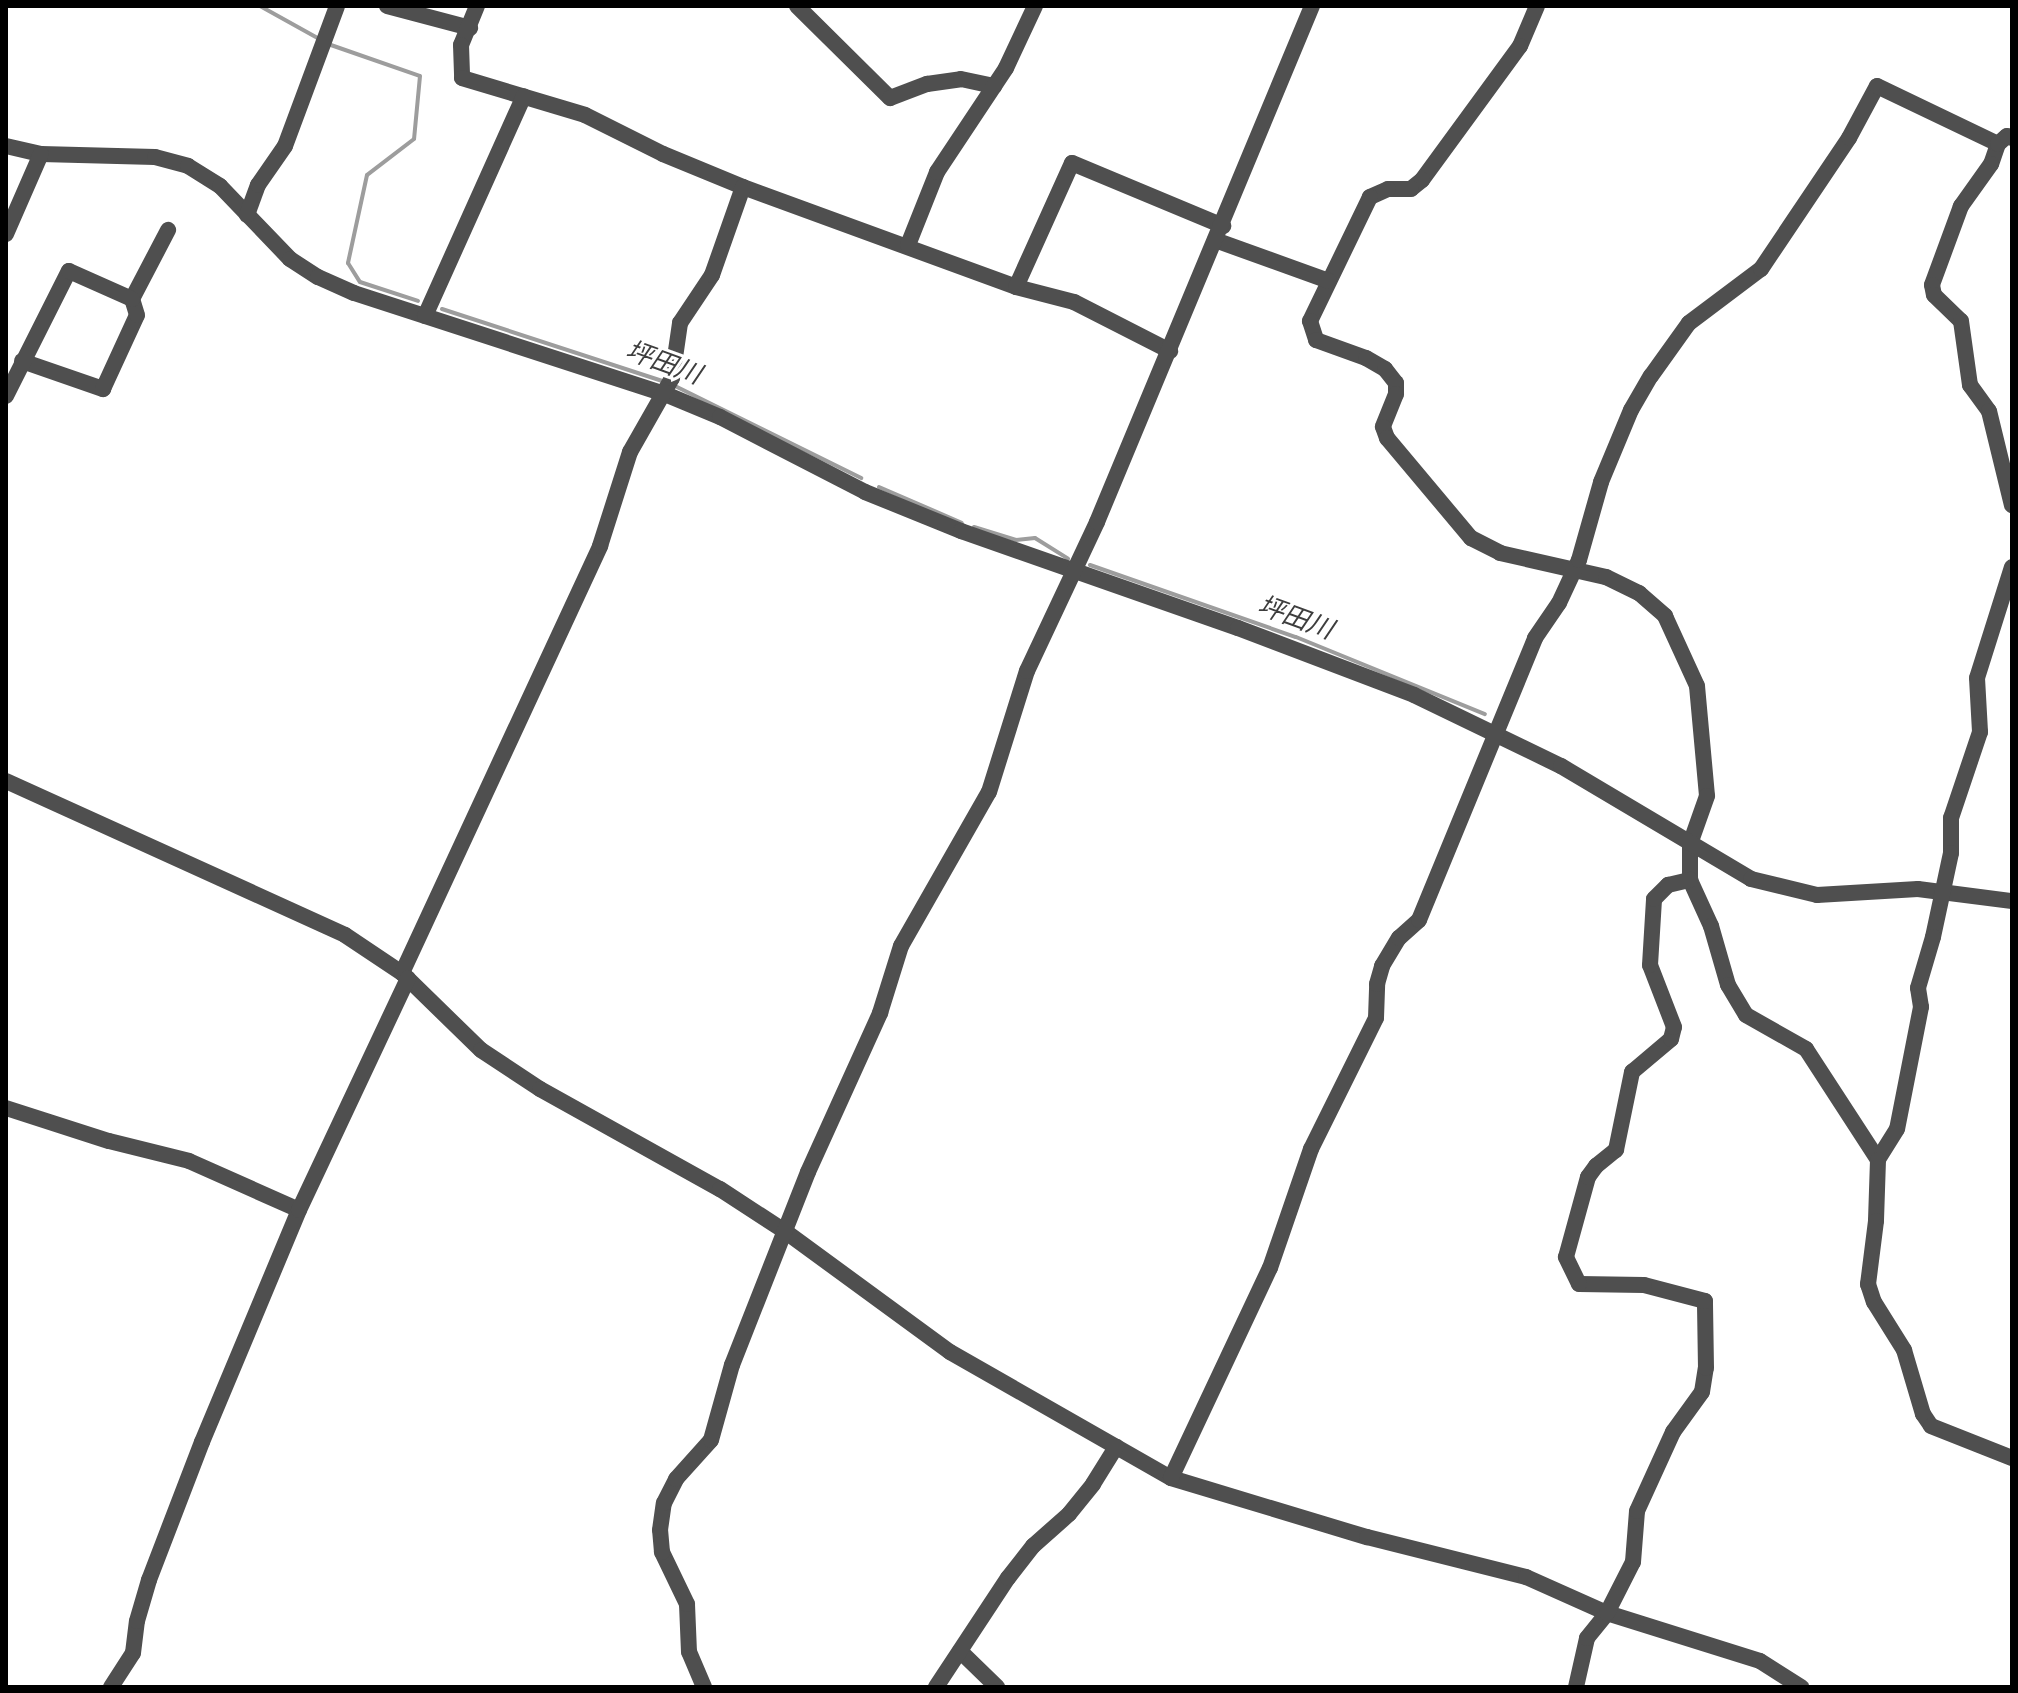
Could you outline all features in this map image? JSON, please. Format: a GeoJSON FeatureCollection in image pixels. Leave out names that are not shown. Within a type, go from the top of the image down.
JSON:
{"type":"FeatureCollection","features":[{"type":"Feature","properties":{"kind":"street"},"geometry":{"type":"LineString","coordinates":[[247,215],[258,185],[285,146],[337,6]]}},
{"type":"Feature","properties":{"kind":"street"},"geometry":{"type":"LineString","coordinates":[[387,6],[470,28]]}},
{"type":"Feature","properties":{"kind":"street"},"geometry":{"type":"LineString","coordinates":[[477,6],[461,45],[462,78],[585,115],[663,154],[743,187],[1016,287],[1074,302],[1170,351]]}},
{"type":"Feature","properties":{"kind":"street"},"geometry":{"type":"LineString","coordinates":[[797,6],[890,98],[927,84],[961,79],[994,86]]}},
{"type":"Feature","properties":{"kind":"street"},"geometry":{"type":"LineString","coordinates":[[908,245],[937,172],[1006,68],[1035,6]]}},
{"type":"Feature","properties":{"kind":"street"},"geometry":{"type":"LineString","coordinates":[[704,1687],[689,1652],[687,1604],[662,1552],[662,1514],[676,1479],[711,1440],[732,1365],[808,1172],[880,1013],[901,946],[989,792],[1027,671],[1170,351],[1312,6]]}},
{"type":"Feature","properties":{"kind":"street"},"geometry":{"type":"LineString","coordinates":[[1537,6],[1520,46],[1422,180],[1411,189],[1388,189],[1370,197],[1310,321],[1316,340],[1366,358],[1391,376],[1396,383],[1396,394],[1383,427],[1387,438],[1471,538],[1500,553],[1606,577],[1639,593],[1665,616],[1697,686],[1707,796],[1690,844],[1690,880],[1711,926],[1728,985],[1746,1015],[1806,1049],[1878,1160]]}},
{"type":"Feature","properties":{"kind":"street"},"geometry":{"type":"LineString","coordinates":[[1171,1478],[1270,1268],[1311,1149],[1376,1018],[1377,984],[1382,966],[1399,938],[1419,920],[1535,638],[1559,603],[1574,571],[1601,482],[1631,410],[1689,323],[1761,269],[1849,138],[1877,86],[2005,141],[1961,206],[1932,285],[1934,295],[1961,321],[1970,385],[1989,411],[2012,505]]}},
{"type":"Feature","properties":{"kind":"street"},"geometry":{"type":"LineString","coordinates":[[425,316],[524,96]]}},
{"type":"Feature","properties":{"kind":"street"},"geometry":{"type":"LineString","coordinates":[[6,146],[41,154],[140,156],[188,166],[220,186],[290,259],[318,277],[425,316],[668,387],[865,492],[961,531],[1314,656],[1414,695],[1498,734],[1626,803],[1751,879],[1787,889],[1841,896],[1943,891],[2012,901]]}},
{"type":"Feature","properties":{"kind":"street"},"geometry":{"type":"LineString","coordinates":[[6,234],[41,154]]}},
{"type":"Feature","properties":{"kind":"street"},"geometry":{"type":"LineString","coordinates":[[1016,287],[1072,163],[1329,281]]}},
{"type":"Feature","properties":{"kind":"street"},"geometry":{"type":"LineString","coordinates":[[111,1687],[133,1653],[137,1621],[149,1580],[202,1442],[299,1210],[600,546],[630,452],[668,387],[680,323],[712,275],[743,187]]}},
{"type":"Feature","properties":{"kind":"street"},"geometry":{"type":"LineString","coordinates":[[22,361],[103,389],[137,315],[132,299],[168,230]]}},
{"type":"Feature","properties":{"kind":"street"},"geometry":{"type":"LineString","coordinates":[[6,396],[10,378],[69,271],[132,299]]}},
{"type":"Feature","properties":{"kind":"street"},"geometry":{"type":"LineString","coordinates":[[2012,567],[1977,678],[1980,732],[1951,818],[1951,853],[1918,988],[1921,1007],[1897,1129],[1878,1160],[1876,1221],[1868,1284],[1874,1302],[1904,1350],[1923,1414],[1931,1426],[2012,1458]]}},
{"type":"Feature","properties":{"kind":"street"},"geometry":{"type":"LineString","coordinates":[[6,781],[266,896],[345,935],[405,976],[481,1050],[540,1089],[720,1189],[786,1232],[950,1352],[1171,1478],[1367,1537],[1526,1577],[1607,1613],[1760,1661],[1801,1687]]}},
{"type":"Feature","properties":{"kind":"street"},"geometry":{"type":"LineString","coordinates":[[1576,1687],[1587,1638],[1607,1613],[1633,1562],[1637,1511],[1673,1432],[1702,1392],[1705,1301],[1644,1285],[1579,1284],[1566,1257],[1588,1177],[1616,1150],[1632,1072],[1671,1039],[1674,1027],[1650,965],[1654,899],[1668,885],[1690,880]]}},
{"type":"Feature","properties":{"kind":"street"},"geometry":{"type":"LineString","coordinates":[[6,1108],[109,1141],[189,1161],[299,1210]]}},
{"type":"Feature","properties":{"kind":"street"},"geometry":{"type":"LineString","coordinates":[[936,1687],[1008,1578],[1033,1546],[1085,1494],[1116,1447]]}},
{"type":"Feature","properties":{"kind":"street"},"geometry":{"type":"LineString","coordinates":[[960,1651],[997,1687]]}},
{"type":"Feature","properties":{"kind":"waterway","name":"坪田川"},"geometry":{"type":"LineString","coordinates":[[260,6],[321,40]]}},
{"type":"Feature","properties":{"kind":"waterway","name":"坪田川"},"geometry":{"type":"LineString","coordinates":[[328,44],[420,76],[414,139],[367,175],[348,263],[360,282],[418,301]]}},
{"type":"Feature","properties":{"kind":"waterway","name":"坪田川"},"geometry":{"type":"LineString","coordinates":[[442,309],[665,382]]}},
{"type":"Feature","properties":{"kind":"waterway","name":"坪田川"},"geometry":{"type":"LineString","coordinates":[[673,385],[861,478]]}},
{"type":"Feature","properties":{"kind":"waterway","name":"坪田川"},"geometry":{"type":"LineString","coordinates":[[879,487],[962,523]]}},
{"type":"Feature","properties":{"kind":"waterway","name":"坪田川"},"geometry":{"type":"LineString","coordinates":[[974,527],[1016,540],[1035,538],[1068,559]]}},
{"type":"Feature","properties":{"kind":"waterway","name":"坪田川"},"geometry":{"type":"LineString","coordinates":[[1090,565],[1296,637],[1485,714]]}}]}
